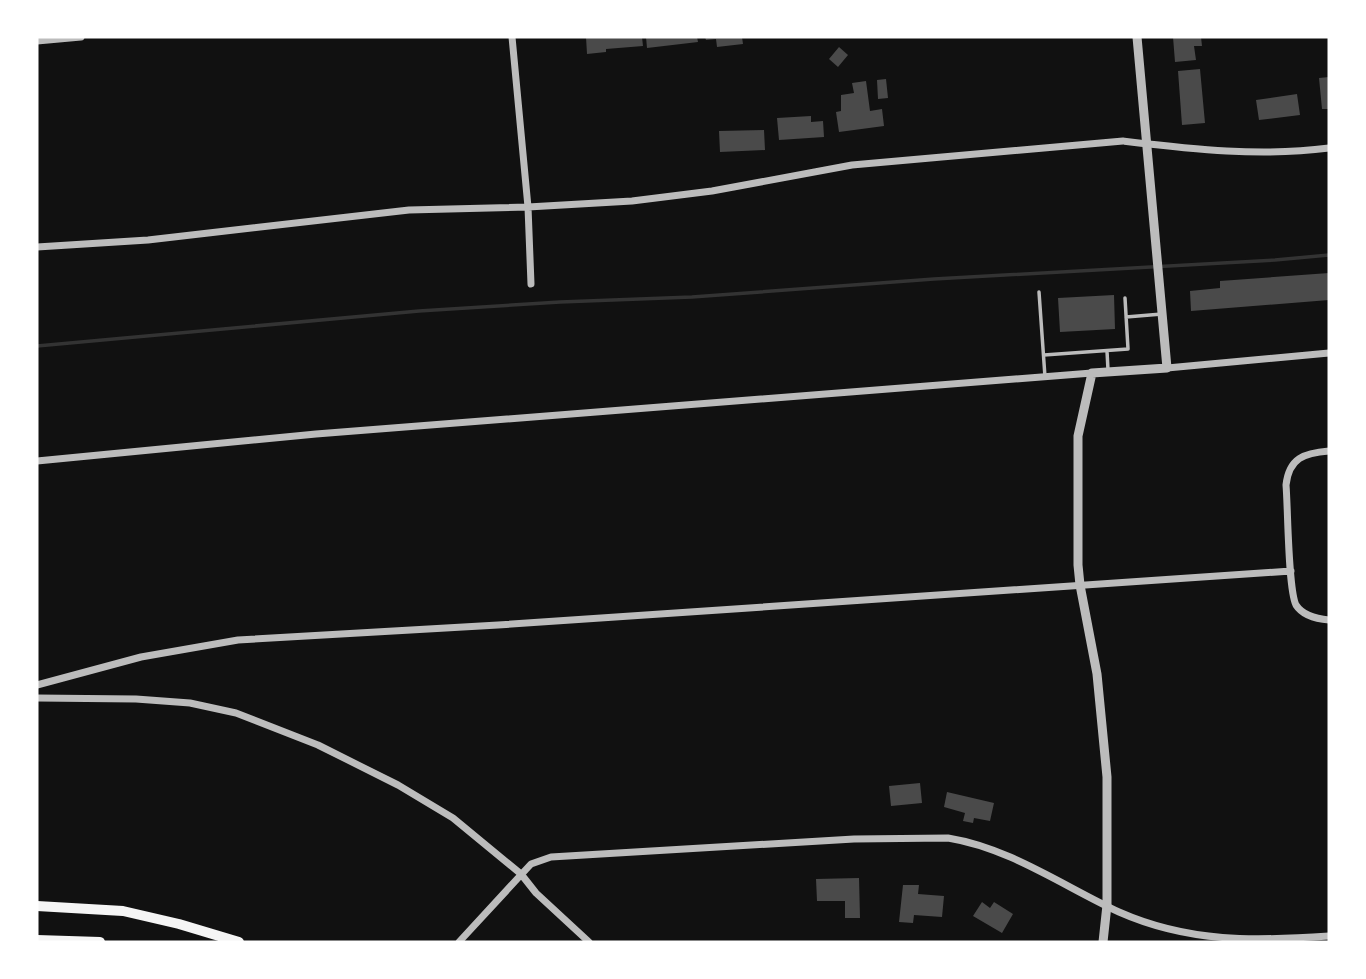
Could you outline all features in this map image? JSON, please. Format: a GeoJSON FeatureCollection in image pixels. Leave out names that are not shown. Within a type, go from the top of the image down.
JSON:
{"type":"FeatureCollection","features":[{"type":"Feature","properties":{"kind":"main road"},"geometry":{"type":"LineString","coordinates":[[37,906],[123,911],[239,942]]}},
{"type":"Feature","properties":{"kind":"main road"},"geometry":{"type":"LineString","coordinates":[[37,940],[100,942]]}},
{"type":"Feature","properties":{"kind":"street"},"geometry":{"type":"LineString","coordinates":[[37,41],[81,37]]}},
{"type":"Feature","properties":{"kind":"street"},"geometry":{"type":"LineString","coordinates":[[512,37],[528,207],[531,284]]}},
{"type":"Feature","properties":{"kind":"street"},"geometry":{"type":"LineString","coordinates":[[1137,37],[1167,368]]}},
{"type":"Feature","properties":{"kind":"street"},"geometry":{"type":"LineString","coordinates":[[37,247],[148,240],[409,210],[632,201],[712,191],[852,165],[1123,141],[1265,153],[1329,148]]}},
{"type":"Feature","properties":{"kind":"street"},"geometry":{"type":"LineString","coordinates":[[37,461],[316,434],[1045,378],[1329,353]]}},
{"type":"Feature","properties":{"kind":"street"},"geometry":{"type":"LineString","coordinates":[[1092,373],[1078,436],[1080,585],[1103,720],[1108,818],[1107,905],[1103,942]]}},
{"type":"Feature","properties":{"kind":"street"},"geometry":{"type":"LineString","coordinates":[[1329,451],[1305,455],[1295,462],[1287,475],[1291,571],[1296,605],[1304,614],[1329,620]]}},
{"type":"Feature","properties":{"kind":"street"},"geometry":{"type":"LineString","coordinates":[[37,685],[141,657],[238,640],[1291,571]]}},
{"type":"Feature","properties":{"kind":"street"},"geometry":{"type":"LineString","coordinates":[[37,698],[136,699],[190,703],[236,713],[317,745],[398,785],[453,818],[521,874],[536,893],[589,942]]}},
{"type":"Feature","properties":{"kind":"street"},"geometry":{"type":"LineString","coordinates":[[459,942],[531,864],[551,857],[854,839],[948,838],[990,850],[1155,925],[1215,938],[1266,940],[1329,936]]}},
{"type":"Feature","properties":{"kind":"lane"},"geometry":{"type":"LineString","coordinates":[[1039,292],[1045,378]]}},
{"type":"Feature","properties":{"kind":"lane"},"geometry":{"type":"LineString","coordinates":[[1044,355],[1128,349],[1125,298]]}},
{"type":"Feature","properties":{"kind":"lane"},"geometry":{"type":"LineString","coordinates":[[1126,317],[1162,314]]}},
{"type":"Feature","properties":{"kind":"lane"},"geometry":{"type":"LineString","coordinates":[[1107,351],[1108,372]]}},
{"type":"Feature","properties":{"kind":"building"},"geometry":{"type":"Polygon","coordinates":[[[586,37],[642,37],[643,46],[606,49],[606,52],[587,54],[586,37]]]}},
{"type":"Feature","properties":{"kind":"building"},"geometry":{"type":"Polygon","coordinates":[[[646,37],[697,37],[698,42],[647,48],[646,37]]]}},
{"type":"Feature","properties":{"kind":"building"},"geometry":{"type":"Polygon","coordinates":[[[705,37],[742,37],[743,44],[717,47],[716,39],[706,40],[705,37]]]}},
{"type":"Feature","properties":{"kind":"building"},"geometry":{"type":"Polygon","coordinates":[[[1173,37],[1201,37],[1202,46],[1194,46],[1196,60],[1175,62],[1173,37]]]}},
{"type":"Feature","properties":{"kind":"building"},"geometry":{"type":"Polygon","coordinates":[[[839,47],[848,55],[838,67],[829,59],[839,47]]]}},
{"type":"Feature","properties":{"kind":"building"},"geometry":{"type":"Polygon","coordinates":[[[1200,69],[1205,123],[1182,125],[1178,71],[1200,69]]]}},
{"type":"Feature","properties":{"kind":"building"},"geometry":{"type":"Polygon","coordinates":[[[1329,77],[1329,109],[1322,109],[1319,78],[1329,77]]]}},
{"type":"Feature","properties":{"kind":"building"},"geometry":{"type":"Polygon","coordinates":[[[886,79],[888,98],[878,99],[877,80],[886,79]]]}},
{"type":"Feature","properties":{"kind":"building"},"geometry":{"type":"Polygon","coordinates":[[[866,81],[870,111],[882,109],[884,126],[839,132],[836,112],[841,111],[841,95],[854,93],[852,83],[866,81]]]}},
{"type":"Feature","properties":{"kind":"building"},"geometry":{"type":"Polygon","coordinates":[[[1297,94],[1300,115],[1259,120],[1256,100],[1297,94]]]}},
{"type":"Feature","properties":{"kind":"building"},"geometry":{"type":"Polygon","coordinates":[[[811,116],[811,122],[823,121],[824,137],[779,140],[777,118],[811,116]]]}},
{"type":"Feature","properties":{"kind":"building"},"geometry":{"type":"Polygon","coordinates":[[[764,130],[765,150],[720,152],[719,131],[764,130]]]}},
{"type":"Feature","properties":{"kind":"building"},"geometry":{"type":"Polygon","coordinates":[[[1329,273],[1329,300],[1191,311],[1190,291],[1220,288],[1220,281],[1329,273]]]}},
{"type":"Feature","properties":{"kind":"building"},"geometry":{"type":"Polygon","coordinates":[[[1114,295],[1115,329],[1060,332],[1058,298],[1114,295]]]}},
{"type":"Feature","properties":{"kind":"building"},"geometry":{"type":"Polygon","coordinates":[[[920,783],[922,803],[891,806],[889,786],[920,783]]]}},
{"type":"Feature","properties":{"kind":"building"},"geometry":{"type":"Polygon","coordinates":[[[947,792],[994,803],[990,821],[974,818],[973,823],[963,821],[965,813],[944,807],[947,792]]]}},
{"type":"Feature","properties":{"kind":"building"},"geometry":{"type":"Polygon","coordinates":[[[859,878],[860,918],[845,918],[845,901],[817,901],[816,879],[859,878]]]}},
{"type":"Feature","properties":{"kind":"building"},"geometry":{"type":"Polygon","coordinates":[[[903,885],[919,885],[918,894],[944,896],[942,917],[914,915],[913,923],[899,922],[903,885]]]}},
{"type":"Feature","properties":{"kind":"building"},"geometry":{"type":"Polygon","coordinates":[[[982,902],[990,908],[994,902],[1013,914],[1002,933],[973,916],[982,902]]]}},
{"type":"Feature","properties":{"kind":"waterway"},"geometry":{"type":"LineString","coordinates":[[37,346],[419,311],[692,297],[1329,255]]}}]}
